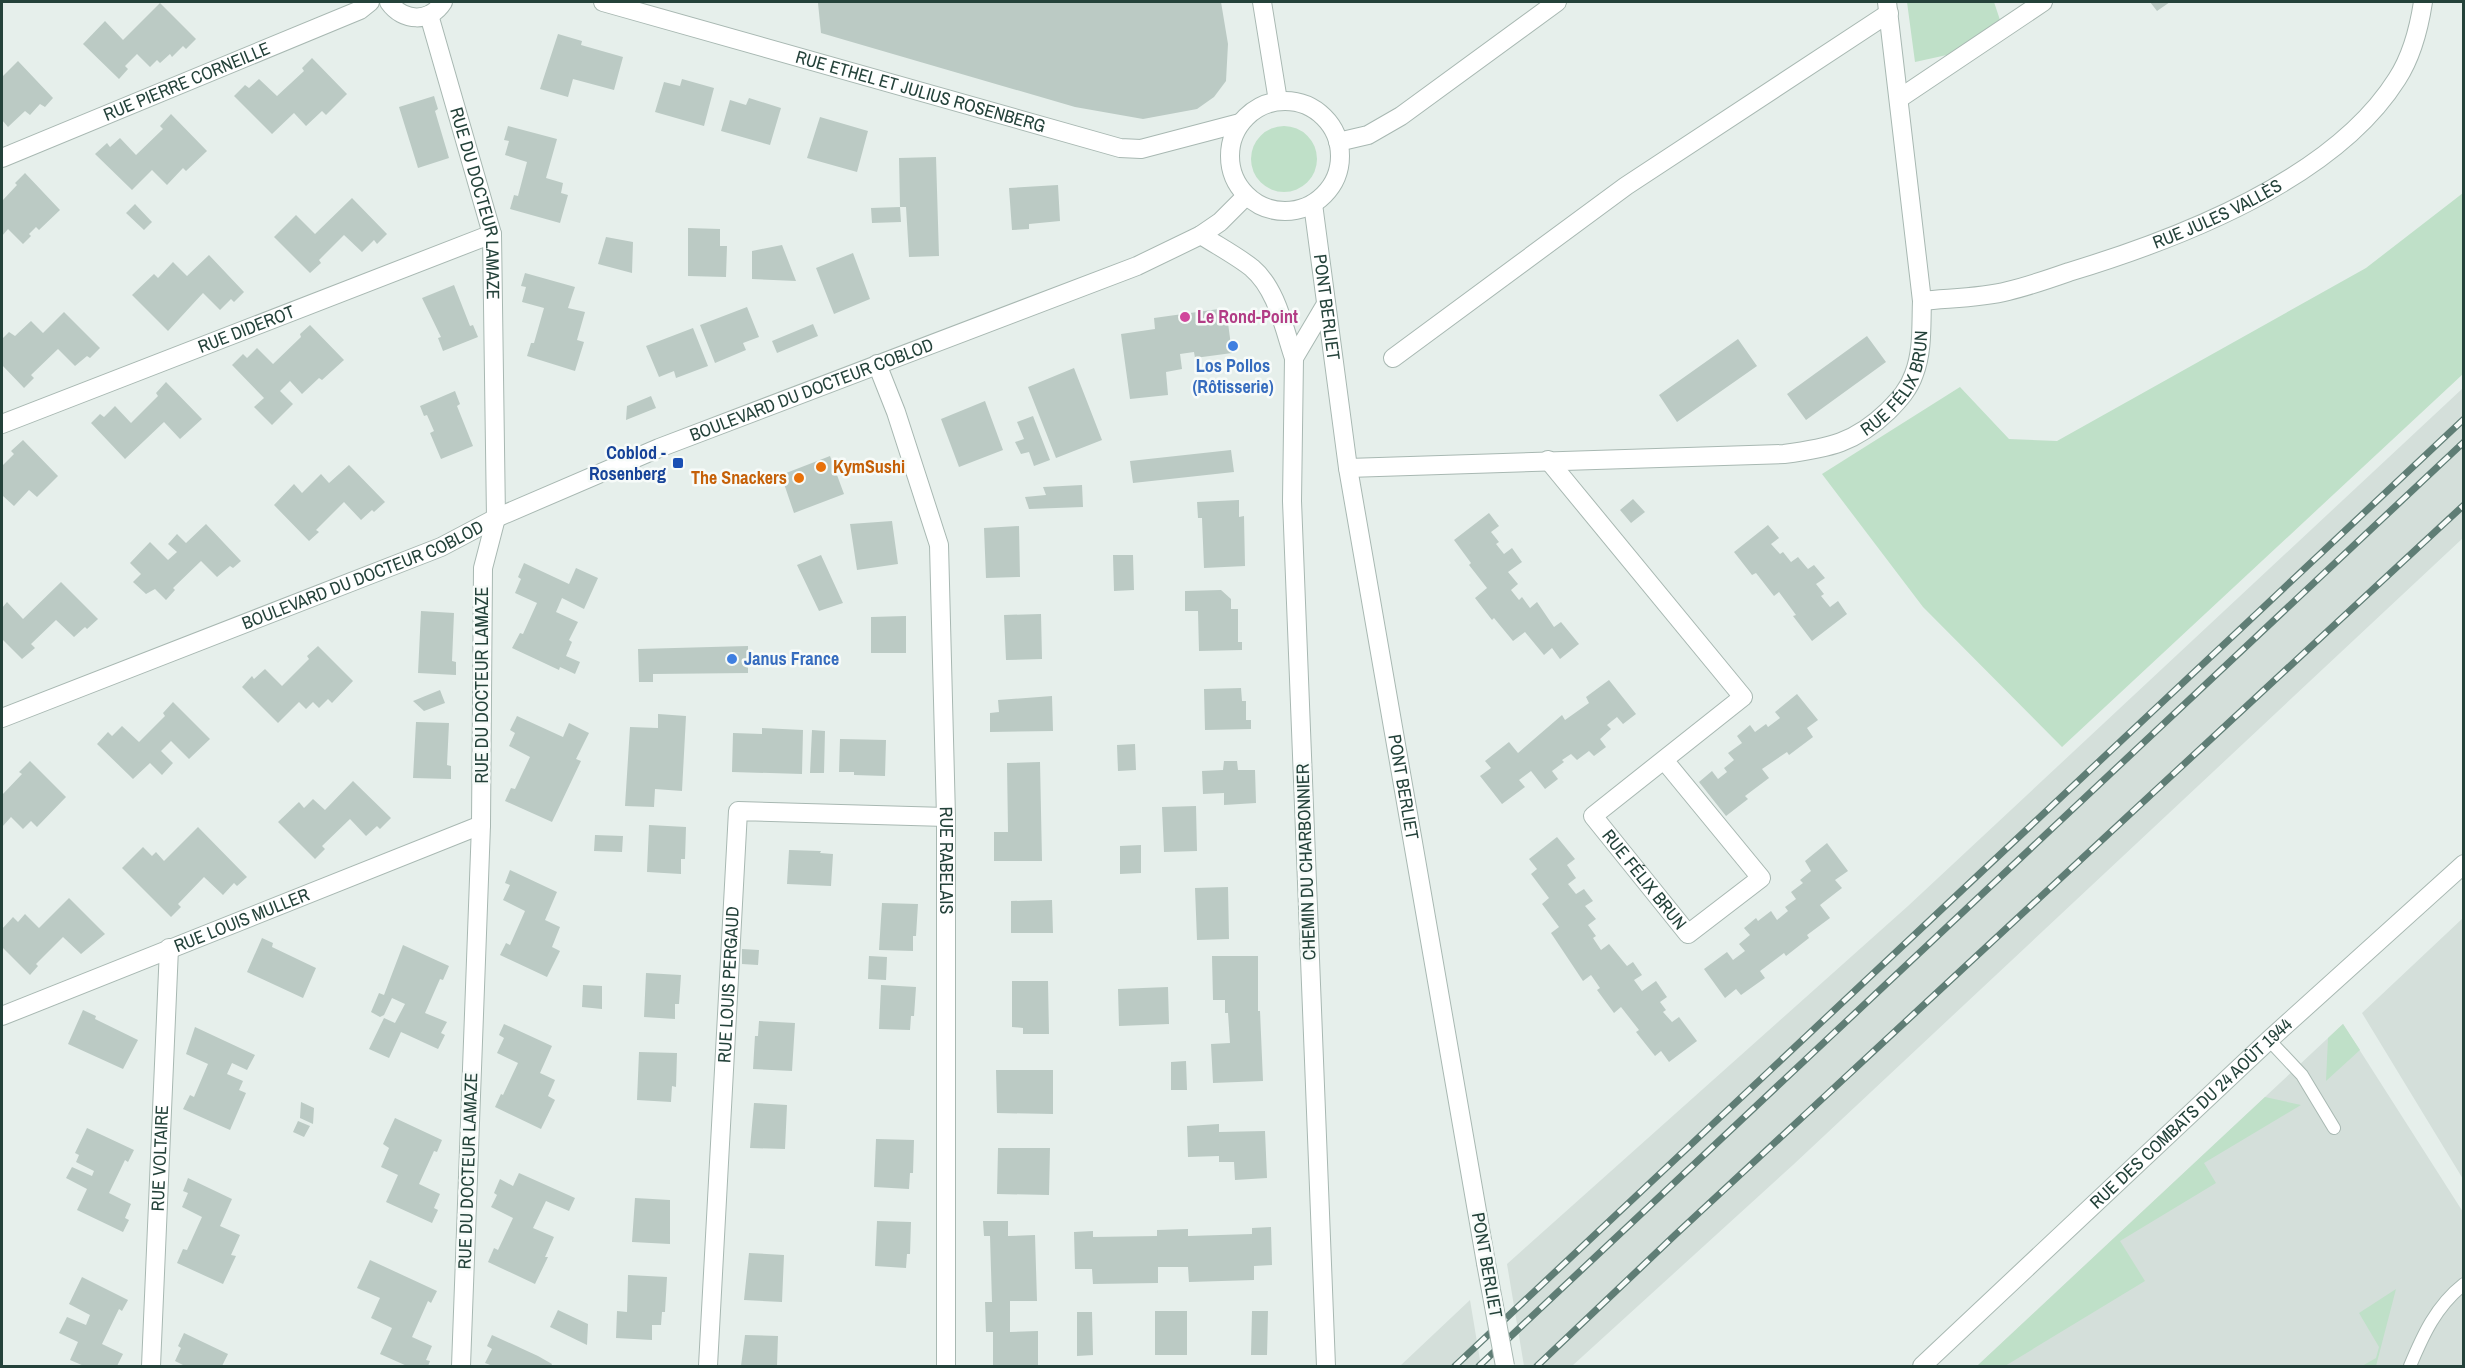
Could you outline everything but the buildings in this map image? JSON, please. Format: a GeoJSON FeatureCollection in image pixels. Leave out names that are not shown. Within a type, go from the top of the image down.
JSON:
{"type":"FeatureCollection","features":[{"type":"Feature","properties":{"kind":"street","name":"RUE PIERRE CORNEILLE"},"geometry":{"type":"LineString","coordinates":[[2,158],[360,10],[370,2]]}},
{"type":"Feature","properties":{"kind":"street"},"geometry":{"type":"LineString","coordinates":[[389,2],[394,9],[407,16],[422,17],[429,15],[443,2]]}},
{"type":"Feature","properties":{"kind":"street","name":"RUE ETHEL ET JULIUS ROSENBERG"},"geometry":{"type":"LineString","coordinates":[[603,2],[1120,148],[1141,149],[1240,123]]}},
{"type":"Feature","properties":{"kind":"street"},"geometry":{"type":"LineString","coordinates":[[1262,2],[1278,101]]}},
{"type":"Feature","properties":{"kind":"street"},"geometry":{"type":"LineString","coordinates":[[1338,142],[1368,135],[1401,116],[1557,2]]}},
{"type":"Feature","properties":{"kind":"street"},"geometry":{"type":"LineString","coordinates":[[1900,98],[2043,2]]}},
{"type":"Feature","properties":{"kind":"street","name":"RUE JULES VALLÈS"},"geometry":{"type":"LineString","coordinates":[[1922,301],[2007,292],[2114,258],[2219,217],[2289,177],[2344,139],[2377,105],[2398,78],[2415,41],[2424,2]]}},
{"type":"Feature","properties":{"kind":"street","name":"RUE FÉLIX BRUN"},"geometry":{"type":"LineString","coordinates":[[1348,468],[1784,454],[1826,449],[1849,441],[1871,428],[1902,397],[1915,373],[1920,346],[1922,301],[1888,7],[1626,186],[1393,358]]}},
{"type":"Feature","properties":{"kind":"street","name":"RUE DU DOCTEUR LAMAZE"},"geometry":{"type":"LineString","coordinates":[[429,15],[492,234],[496,518],[483,568],[481,825],[461,1366]]}},
{"type":"Feature","properties":{"kind":"street"},"geometry":{"type":"LineString","coordinates":[[1278,101],[1293,101],[1315,111],[1332,127],[1338,142],[1340,156],[1335,178],[1325,195],[1313,204],[1296,211],[1278,212],[1260,206],[1246,196],[1236,183],[1231,168],[1229,153],[1240,123],[1263,105],[1278,101]]}},
{"type":"Feature","properties":{"kind":"street","name":"BOULEVARD DU DOCTEUR COBLOD"},"geometry":{"type":"LineString","coordinates":[[2,718],[441,547],[496,518],[659,448],[1137,266],[1201,235],[1220,222],[1246,196]]}},
{"type":"Feature","properties":{"kind":"street","name":"PONT BERLIET"},"geometry":{"type":"LineString","coordinates":[[1313,204],[1348,468],[1505,1366]]}},
{"type":"Feature","properties":{"kind":"street","name":"RUE DIDEROT"},"geometry":{"type":"LineString","coordinates":[[2,424],[492,234]]}},
{"type":"Feature","properties":{"kind":"street","name":"CHEMIN DU CHARBONNIER"},"geometry":{"type":"LineString","coordinates":[[1201,235],[1254,270],[1259,276],[1276,304],[1294,358],[1293,501],[1326,1366]]}},
{"type":"Feature","properties":{"kind":"street"},"geometry":{"type":"LineString","coordinates":[[1294,358],[1326,304]]}},
{"type":"Feature","properties":{"kind":"street","name":"RUE RABELAIS"},"geometry":{"type":"LineString","coordinates":[[877,364],[896,412],[939,545],[946,817],[946,1366]]}},
{"type":"Feature","properties":{"kind":"street","name":"RUE FÉLIX BRUN"},"geometry":{"type":"LineString","coordinates":[[1548,460],[1743,697],[1593,816],[1688,934],[1761,878],[1664,760]]}},
{"type":"Feature","properties":{"kind":"street","name":"RUE LOUIS PERGAUD"},"geometry":{"type":"LineString","coordinates":[[708,1366],[738,811],[946,817]]}},
{"type":"Feature","properties":{"kind":"street","name":"RUE LOUIS MULLER"},"geometry":{"type":"LineString","coordinates":[[2,1016],[481,825]]}},
{"type":"Feature","properties":{"kind":"street","name":"RUE DES COMBATS DU 24 AOÛT 1944"},"geometry":{"type":"LineString","coordinates":[[1922,1366],[2270,1040],[2463,864]]}},
{"type":"Feature","properties":{"kind":"street","name":"RUE VOLTAIRE"},"geometry":{"type":"LineString","coordinates":[[151,1366],[169,948]]}},
{"type":"Feature","properties":{"kind":"lane"},"geometry":{"type":"LineString","coordinates":[[2270,1040],[2302,1075],[2334,1128]]}},
{"type":"Feature","properties":{"kind":"lane"},"geometry":{"type":"LineString","coordinates":[[2410,1366],[2437,1312],[2463,1284]]}},
{"type":"Feature","properties":{"kind":"shaded area"},"geometry":{"type":"Polygon","coordinates":[[[2463,388],[2463,538],[1794,1164],[1572,1366],[1524,1366],[1507,1264],[1908,906],[2463,388]]]}},
{"type":"Feature","properties":{"kind":"shaded area"},"geometry":{"type":"Polygon","coordinates":[[[2463,918],[2463,1179],[2362,1013],[2463,918]]]}},
{"type":"Feature","properties":{"kind":"shaded area"},"geometry":{"type":"Polygon","coordinates":[[[2343,1024],[2463,1212],[2463,1366],[1977,1366],[2343,1024]]]}},
{"type":"Feature","properties":{"kind":"shaded area"},"geometry":{"type":"Polygon","coordinates":[[[1470,1300],[1481,1366],[1400,1366],[1470,1300]]]}},
{"type":"Feature","properties":{"kind":"green space"},"geometry":{"type":"Polygon","coordinates":[[[1907,2],[1994,2],[2000,20],[1956,53],[1915,62],[1907,2]]]}},
{"type":"Feature","properties":{"kind":"green space"},"geometry":{"type":"Polygon","coordinates":[[[1284,126],[1296,129],[1307,136],[1314,147],[1317,159],[1314,171],[1307,182],[1296,189],[1284,192],[1272,189],[1261,182],[1254,171],[1251,159],[1254,147],[1261,136],[1272,129],[1284,126]]]}},
{"type":"Feature","properties":{"kind":"green space"},"geometry":{"type":"Polygon","coordinates":[[[2463,193],[2463,374],[2062,747],[1923,607],[1822,474],[1960,387],[2009,439],[2057,441],[2366,268],[2463,193]]]}},
{"type":"Feature","properties":{"kind":"green space"},"geometry":{"type":"Polygon","coordinates":[[[2343,1024],[2360,1050],[2326,1081],[2328,1038],[2343,1024]]]}},
{"type":"Feature","properties":{"kind":"green space"},"geometry":{"type":"Polygon","coordinates":[[[2265,1097],[2301,1105],[2204,1163],[2216,1183],[2120,1241],[2145,1281],[2005,1366],[1977,1366],[2265,1097]]]}},
{"type":"Feature","properties":{"kind":"green space"},"geometry":{"type":"Polygon","coordinates":[[[2396,1289],[2376,1366],[2362,1366],[2376,1358],[2379,1347],[2359,1313],[2396,1289]]]}},
{"type":"Feature","properties":{"kind":"railway"},"geometry":{"type":"LineString","coordinates":[[1455,1366],[2464,419]]}},
{"type":"Feature","properties":{"kind":"railway"},"geometry":{"type":"LineString","coordinates":[[1479,1366],[2464,442]]}},
{"type":"Feature","properties":{"kind":"railway"},"geometry":{"type":"LineString","coordinates":[[1537,1366],[1675,1235],[2464,505]]}},
{"type":"Feature","properties":{"kind":"place","name":"Le Rond-Point"},"geometry":{"type":"Point","coordinates":[1185,317]}},
{"type":"Feature","properties":{"kind":"place","name":"Los Pollos (Rôtisserie)"},"geometry":{"type":"Point","coordinates":[1233,346]}},
{"type":"Feature","properties":{"kind":"place","name":"Coblod - Rosenberg"},"geometry":{"type":"Point","coordinates":[678,463]}},
{"type":"Feature","properties":{"kind":"place","name":"KymSushi"},"geometry":{"type":"Point","coordinates":[821,467]}},
{"type":"Feature","properties":{"kind":"place","name":"The Snackers"},"geometry":{"type":"Point","coordinates":[799,478]}},
{"type":"Feature","properties":{"kind":"place","name":"Janus France"},"geometry":{"type":"Point","coordinates":[732,659]}}]}
